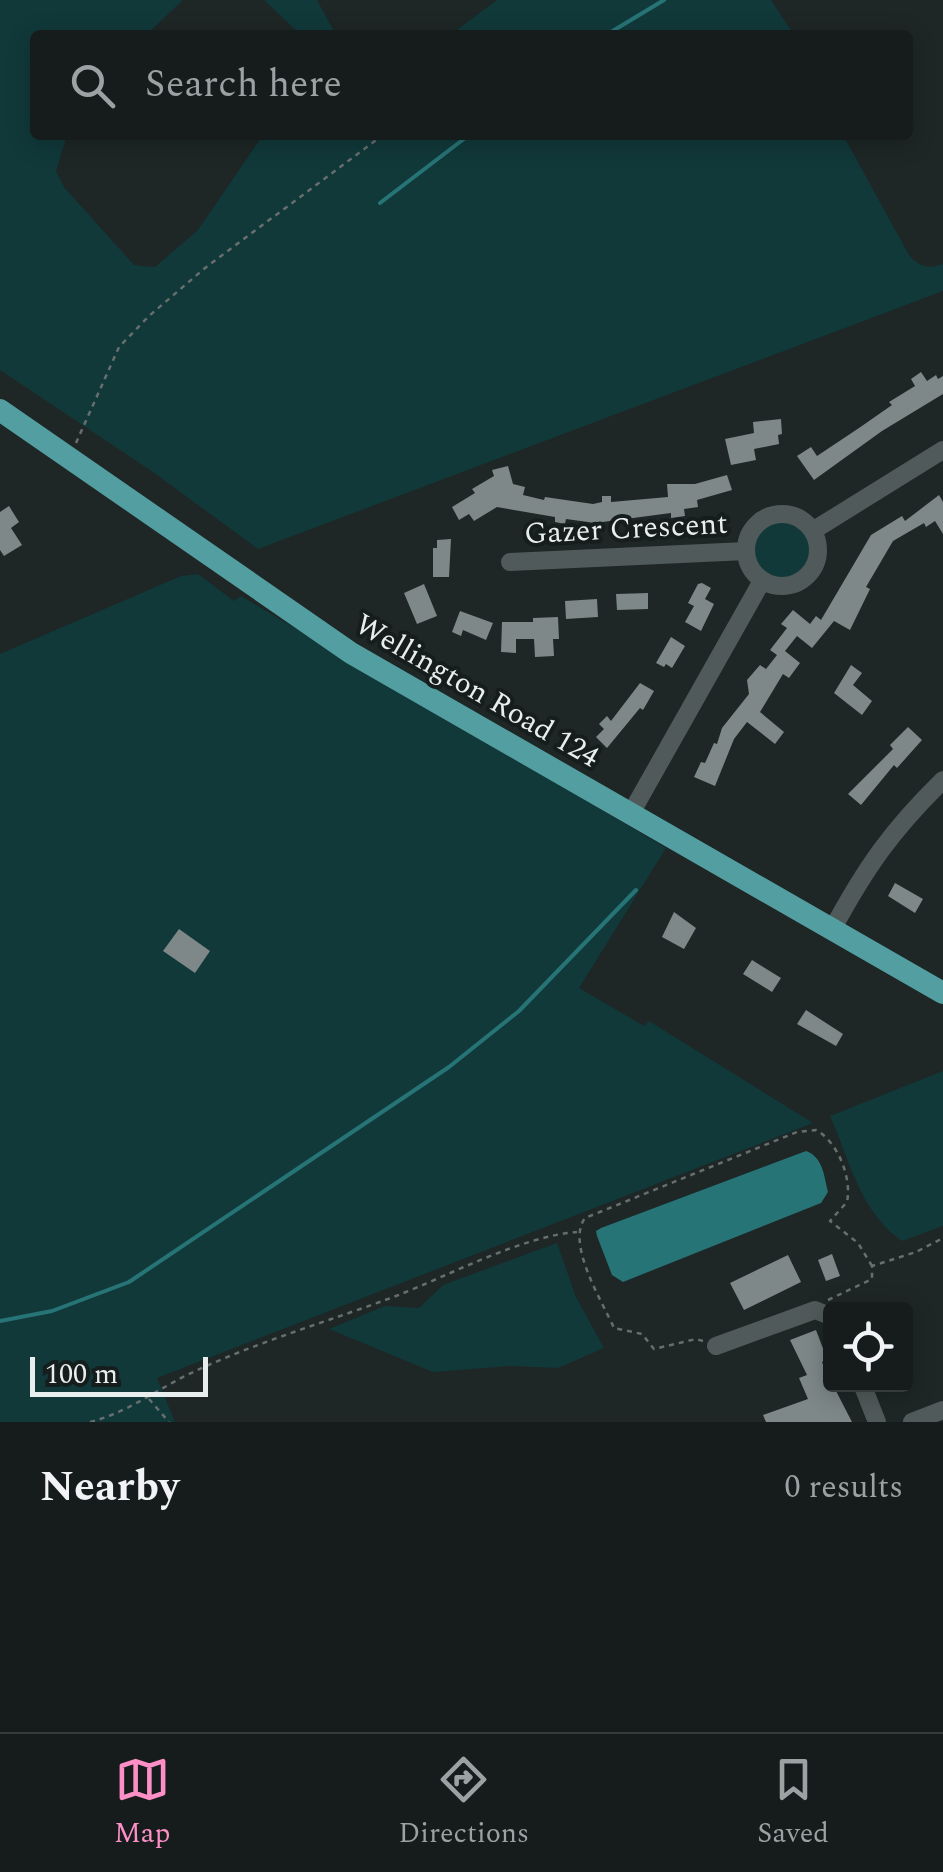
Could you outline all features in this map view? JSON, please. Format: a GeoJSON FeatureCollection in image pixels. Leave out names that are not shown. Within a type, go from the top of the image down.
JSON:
{"type":"FeatureCollection","features":[{"type":"Feature","properties":{"kind":"main road","name":"Wellington Road 124"},"geometry":{"type":"LineString","coordinates":[[0,410],[350,653],[943,993]]}},
{"type":"Feature","properties":{"kind":"street"},"geometry":{"type":"LineString","coordinates":[[814,530],[943,450]]}},
{"type":"Feature","properties":{"kind":"street"},"geometry":{"type":"LineString","coordinates":[[773,515],[797,517],[814,530],[818,558],[802,582],[775,587],[753,573],[746,551],[753,528],[773,515]]}},
{"type":"Feature","properties":{"kind":"street","name":"Gazer Crescent"},"geometry":{"type":"LineString","coordinates":[[510,562],[746,551]]}},
{"type":"Feature","properties":{"kind":"street"},"geometry":{"type":"LineString","coordinates":[[630,815],[762,581]]}},
{"type":"Feature","properties":{"kind":"street"},"geometry":{"type":"LineString","coordinates":[[832,930],[876,853],[943,780]]}},
{"type":"Feature","properties":{"kind":"street"},"geometry":{"type":"LineString","coordinates":[[716,1346],[799,1315],[823,1313]]}},
{"type":"Feature","properties":{"kind":"street"},"geometry":{"type":"LineString","coordinates":[[865,1392],[877,1422]]}},
{"type":"Feature","properties":{"kind":"street"},"geometry":{"type":"LineString","coordinates":[[912,1422],[943,1410]]}},
{"type":"Feature","properties":{"kind":"path"},"geometry":{"type":"LineString","coordinates":[[67,457],[84,431],[118,347],[138,326],[205,268],[376,140]]}},
{"type":"Feature","properties":{"kind":"path"},"geometry":{"type":"LineString","coordinates":[[716,1346],[696,1339],[654,1348],[642,1334],[614,1328],[579,1248],[581,1223],[592,1214],[796,1132],[816,1130],[832,1144],[847,1182],[847,1202],[830,1220],[858,1244],[872,1266],[872,1278],[839,1292],[832,1302]]}},
{"type":"Feature","properties":{"kind":"path"},"geometry":{"type":"LineString","coordinates":[[90,1422],[148,1398],[186,1375],[244,1352],[506,1252],[578,1232]]}},
{"type":"Feature","properties":{"kind":"path"},"geometry":{"type":"LineString","coordinates":[[872,1266],[916,1252],[943,1238]]}},
{"type":"Feature","properties":{"kind":"path"},"geometry":{"type":"LineString","coordinates":[[148,1398],[169,1422]]}},
{"type":"Feature","properties":{"kind":"shaded area"},"geometry":{"type":"Polygon","coordinates":[[[0,0],[183,0],[151,30],[30,30],[30,140],[65,140],[56,171],[64,187],[134,265],[155,267],[198,230],[260,140],[846,140],[909,255],[924,266],[943,264],[943,291],[258,549],[153,472],[0,370],[0,0]]]}},
{"type":"Feature","properties":{"kind":"shaded area"},"geometry":{"type":"Polygon","coordinates":[[[264,0],[317,0],[333,30],[296,30],[264,0]]]}},
{"type":"Feature","properties":{"kind":"shaded area"},"geometry":{"type":"Polygon","coordinates":[[[497,0],[771,0],[791,30],[457,30],[497,0]]]}},
{"type":"Feature","properties":{"kind":"shaded area"},"geometry":{"type":"Polygon","coordinates":[[[781,520],[802,528],[810,549],[802,570],[781,578],[760,570],[752,549],[760,528],[781,520]]]}},
{"type":"Feature","properties":{"kind":"shaded area"},"geometry":{"type":"Polygon","coordinates":[[[198,574],[234,601],[241,596],[666,848],[579,988],[644,1026],[649,1021],[813,1123],[157,1378],[175,1422],[0,1422],[0,654],[181,576],[198,574]]]}},
{"type":"Feature","properties":{"kind":"shaded area"},"geometry":{"type":"Polygon","coordinates":[[[943,1071],[943,1226],[902,1241],[866,1201],[830,1116],[943,1071]]]}},
{"type":"Feature","properties":{"kind":"shaded area"},"geometry":{"type":"Polygon","coordinates":[[[806,1151],[816,1158],[824,1174],[828,1192],[821,1203],[623,1282],[612,1275],[596,1231],[806,1151]]]}},
{"type":"Feature","properties":{"kind":"shaded area"},"geometry":{"type":"Polygon","coordinates":[[[557,1243],[576,1297],[604,1348],[558,1368],[511,1366],[433,1372],[329,1329],[385,1306],[419,1308],[443,1285],[557,1243]]]}},
{"type":"Feature","properties":{"kind":"building"},"geometry":{"type":"Polygon","coordinates":[[[921,372],[927,381],[936,375],[938,379],[943,376],[943,394],[882,431],[814,480],[797,456],[811,447],[817,456],[859,428],[915,386],[911,379],[921,372]]]}},
{"type":"Feature","properties":{"kind":"building"},"geometry":{"type":"Polygon","coordinates":[[[781,419],[779,444],[754,449],[756,460],[731,465],[725,439],[754,433],[753,422],[781,419]]]}},
{"type":"Feature","properties":{"kind":"building"},"geometry":{"type":"Polygon","coordinates":[[[508,466],[513,484],[525,487],[523,495],[544,500],[545,497],[593,504],[602,502],[602,496],[611,496],[611,502],[668,497],[667,484],[695,484],[727,475],[732,490],[697,500],[698,507],[684,509],[685,516],[671,518],[671,513],[595,523],[566,519],[565,524],[555,522],[555,517],[497,507],[474,521],[469,514],[459,520],[452,507],[494,476],[492,470],[508,466]]]}},
{"type":"Feature","properties":{"kind":"building"},"geometry":{"type":"Polygon","coordinates":[[[939,495],[943,502],[943,534],[935,521],[893,541],[866,587],[870,589],[850,630],[834,621],[812,648],[797,636],[785,651],[800,663],[789,678],[783,674],[760,712],[784,732],[775,744],[747,722],[734,739],[715,786],[694,777],[714,743],[717,744],[722,728],[749,694],[747,680],[760,665],[766,669],[777,655],[770,650],[787,628],[781,624],[793,610],[810,624],[816,616],[821,620],[871,535],[902,516],[905,521],[939,495]]]}},
{"type":"Feature","properties":{"kind":"building"},"geometry":{"type":"Polygon","coordinates":[[[9,506],[19,522],[11,528],[22,545],[4,556],[0,550],[0,512],[9,506]]]}},
{"type":"Feature","properties":{"kind":"building"},"geometry":{"type":"Polygon","coordinates":[[[451,539],[449,577],[433,577],[433,548],[437,548],[437,540],[451,539]]]}},
{"type":"Feature","properties":{"kind":"building"},"geometry":{"type":"Polygon","coordinates":[[[702,583],[711,588],[705,599],[714,604],[701,631],[685,622],[694,606],[688,603],[702,583]]]}},
{"type":"Feature","properties":{"kind":"building"},"geometry":{"type":"Polygon","coordinates":[[[424,584],[437,616],[417,624],[404,593],[424,584]]]}},
{"type":"Feature","properties":{"kind":"building"},"geometry":{"type":"Polygon","coordinates":[[[648,593],[648,609],[617,610],[616,594],[648,593]]]}},
{"type":"Feature","properties":{"kind":"building"},"geometry":{"type":"Polygon","coordinates":[[[597,599],[598,617],[566,619],[565,601],[597,599]]]}},
{"type":"Feature","properties":{"kind":"building"},"geometry":{"type":"Polygon","coordinates":[[[460,611],[493,623],[486,640],[463,630],[461,636],[452,632],[460,611]]]}},
{"type":"Feature","properties":{"kind":"building"},"geometry":{"type":"Polygon","coordinates":[[[558,617],[559,639],[553,639],[554,656],[535,657],[534,639],[516,639],[516,653],[501,652],[502,622],[558,617]]]}},
{"type":"Feature","properties":{"kind":"building"},"geometry":{"type":"Polygon","coordinates":[[[671,637],[685,646],[672,668],[656,663],[671,637]]]}},
{"type":"Feature","properties":{"kind":"building"},"geometry":{"type":"Polygon","coordinates":[[[851,665],[862,673],[853,685],[872,701],[862,715],[834,693],[851,665]]]}},
{"type":"Feature","properties":{"kind":"building"},"geometry":{"type":"Polygon","coordinates":[[[640,683],[654,691],[643,710],[640,708],[607,748],[596,737],[604,729],[599,724],[607,716],[611,721],[640,683]]]}},
{"type":"Feature","properties":{"kind":"building"},"geometry":{"type":"Polygon","coordinates":[[[908,727],[922,740],[897,768],[894,765],[861,805],[848,794],[893,749],[890,745],[908,727]]]}},
{"type":"Feature","properties":{"kind":"building"},"geometry":{"type":"Polygon","coordinates":[[[895,883],[923,899],[915,913],[888,896],[895,883]]]}},
{"type":"Feature","properties":{"kind":"building"},"geometry":{"type":"Polygon","coordinates":[[[674,912],[696,928],[684,949],[662,937],[674,912]]]}},
{"type":"Feature","properties":{"kind":"building"},"geometry":{"type":"Polygon","coordinates":[[[179,929],[210,951],[195,973],[163,951],[179,929]]]}},
{"type":"Feature","properties":{"kind":"building"},"geometry":{"type":"Polygon","coordinates":[[[752,960],[781,978],[772,992],[743,974],[752,960]]]}},
{"type":"Feature","properties":{"kind":"building"},"geometry":{"type":"Polygon","coordinates":[[[806,1010],[843,1034],[836,1046],[797,1024],[806,1010]]]}},
{"type":"Feature","properties":{"kind":"building"},"geometry":{"type":"Polygon","coordinates":[[[832,1254],[840,1276],[826,1281],[818,1260],[832,1254]]]}},
{"type":"Feature","properties":{"kind":"building"},"geometry":{"type":"Polygon","coordinates":[[[788,1255],[801,1282],[744,1310],[730,1283],[788,1255]]]}},
{"type":"Feature","properties":{"kind":"building"},"geometry":{"type":"Polygon","coordinates":[[[816,1330],[823,1348],[823,1392],[837,1392],[852,1422],[766,1422],[763,1415],[808,1399],[799,1378],[807,1375],[790,1340],[816,1330]]]}},
{"type":"Feature","properties":{"kind":"waterway"},"geometry":{"type":"LineString","coordinates":[[614,30],[664,0]]}},
{"type":"Feature","properties":{"kind":"waterway"},"geometry":{"type":"LineString","coordinates":[[380,203],[462,140]]}},
{"type":"Feature","properties":{"kind":"waterway"},"geometry":{"type":"LineString","coordinates":[[0,1321],[52,1311],[129,1282],[449,1067],[519,1011],[636,890]]}}]}
